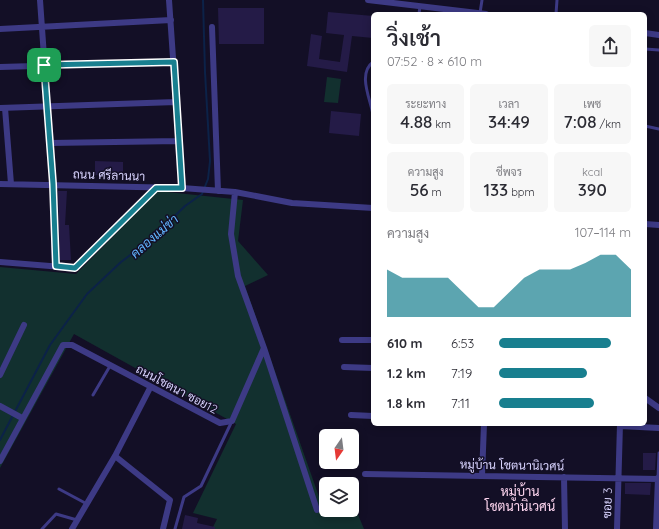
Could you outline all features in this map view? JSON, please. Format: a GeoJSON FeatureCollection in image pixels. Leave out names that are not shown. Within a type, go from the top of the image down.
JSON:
{"type":"FeatureCollection","features":[{"type":"Feature","properties":{"kind":"street"},"geometry":{"type":"LineString","coordinates":[[40,0],[53,184],[56,266]]}},
{"type":"Feature","properties":{"kind":"street"},"geometry":{"type":"LineString","coordinates":[[169,0],[182,188]]}},
{"type":"Feature","properties":{"kind":"street"},"geometry":{"type":"LineString","coordinates":[[368,0],[467,12]]}},
{"type":"Feature","properties":{"kind":"street"},"geometry":{"type":"LineString","coordinates":[[0,29],[42,28],[171,20]]}},
{"type":"Feature","properties":{"kind":"street"},"geometry":{"type":"LineString","coordinates":[[212,27],[218,191]]}},
{"type":"Feature","properties":{"kind":"street"},"geometry":{"type":"LineString","coordinates":[[647,33],[659,35]]}},
{"type":"Feature","properties":{"kind":"street"},"geometry":{"type":"LineString","coordinates":[[0,67],[174,62]]}},
{"type":"Feature","properties":{"kind":"street"},"geometry":{"type":"LineString","coordinates":[[11,184],[3,108],[176,102]]}},
{"type":"Feature","properties":{"kind":"street"},"geometry":{"type":"LineString","coordinates":[[50,143],[179,141]]}},
{"type":"Feature","properties":{"kind":"street","name":"ถนน ศรีลานนา"},"geometry":{"type":"LineString","coordinates":[[0,184],[182,188],[235,192]]}},
{"type":"Feature","properties":{"kind":"street"},"geometry":{"type":"LineString","coordinates":[[0,262],[75,268],[156,188]]}},
{"type":"Feature","properties":{"kind":"street"},"geometry":{"type":"LineString","coordinates":[[317,510],[264,348],[238,276],[231,234],[235,192],[292,203],[371,208]]}},
{"type":"Feature","properties":{"kind":"street"},"geometry":{"type":"LineString","coordinates":[[647,224],[659,225]]}},
{"type":"Feature","properties":{"kind":"street"},"geometry":{"type":"LineString","coordinates":[[0,376],[24,325]]}},
{"type":"Feature","properties":{"kind":"street"},"geometry":{"type":"LineString","coordinates":[[342,340],[371,340]]}},
{"type":"Feature","properties":{"kind":"street","name":"ถนนโชตนา ซอย12"},"geometry":{"type":"LineString","coordinates":[[0,461],[20,417],[63,345],[72,345],[150,388],[220,424],[232,421]]}},
{"type":"Feature","properties":{"kind":"street"},"geometry":{"type":"LineString","coordinates":[[232,421],[264,348]]}},
{"type":"Feature","properties":{"kind":"street"},"geometry":{"type":"LineString","coordinates":[[344,367],[371,368]]}},
{"type":"Feature","properties":{"kind":"street"},"geometry":{"type":"LineString","coordinates":[[72,529],[115,456],[150,388]]}},
{"type":"Feature","properties":{"kind":"street"},"geometry":{"type":"LineString","coordinates":[[647,399],[659,408]]}},
{"type":"Feature","properties":{"kind":"street"},"geometry":{"type":"LineString","coordinates":[[0,406],[20,417]]}},
{"type":"Feature","properties":{"kind":"street"},"geometry":{"type":"LineString","coordinates":[[351,415],[371,416]]}},
{"type":"Feature","properties":{"kind":"street"},"geometry":{"type":"LineString","coordinates":[[482,476],[484,426]]}},
{"type":"Feature","properties":{"kind":"street","name":"ซอย 3"},"geometry":{"type":"LineString","coordinates":[[617,529],[620,426]]}},
{"type":"Feature","properties":{"kind":"street"},"geometry":{"type":"LineString","coordinates":[[633,426],[659,428]]}},
{"type":"Feature","properties":{"kind":"street"},"geometry":{"type":"LineString","coordinates":[[115,456],[170,500],[163,529]]}},
{"type":"Feature","properties":{"kind":"street","name":"หมู่บ้าน โชตนานิเวศน์"},"geometry":{"type":"LineString","coordinates":[[365,474],[659,478]]}},
{"type":"Feature","properties":{"kind":"street"},"geometry":{"type":"LineString","coordinates":[[564,477],[565,529]]}},
{"type":"Feature","properties":{"kind":"street"},"geometry":{"type":"LineString","coordinates":[[656,529],[659,478]]}},
{"type":"Feature","properties":{"kind":"lane"},"geometry":{"type":"LineString","coordinates":[[482,0],[483,12]]}},
{"type":"Feature","properties":{"kind":"lane"},"geometry":{"type":"LineString","coordinates":[[556,12],[557,0]]}},
{"type":"Feature","properties":{"kind":"lane"},"geometry":{"type":"LineString","coordinates":[[419,12],[420,6]]}},
{"type":"Feature","properties":{"kind":"lane"},"geometry":{"type":"LineString","coordinates":[[647,49],[659,50]]}},
{"type":"Feature","properties":{"kind":"lane"},"geometry":{"type":"LineString","coordinates":[[371,63],[366,74],[366,85],[371,106]]}},
{"type":"Feature","properties":{"kind":"lane"},"geometry":{"type":"LineString","coordinates":[[647,126],[659,129]]}},
{"type":"Feature","properties":{"kind":"lane"},"geometry":{"type":"LineString","coordinates":[[93,395],[110,366]]}},
{"type":"Feature","properties":{"kind":"lane"},"geometry":{"type":"LineString","coordinates":[[175,529],[184,497],[201,486],[232,421]]}},
{"type":"Feature","properties":{"kind":"lane"},"geometry":{"type":"LineString","coordinates":[[659,453],[659,478]]}},
{"type":"Feature","properties":{"kind":"lane"},"geometry":{"type":"LineString","coordinates":[[59,489],[87,504]]}},
{"type":"Feature","properties":{"kind":"lane"},"geometry":{"type":"LineString","coordinates":[[42,529],[56,514],[77,520]]}},
{"type":"Feature","properties":{"kind":"green space"},"geometry":{"type":"Polygon","coordinates":[[[327,77],[341,79],[338,103],[324,102],[327,77]]]}},
{"type":"Feature","properties":{"kind":"green space"},"geometry":{"type":"Polygon","coordinates":[[[158,191],[243,200],[238,241],[268,275],[245,286],[319,497],[319,517],[359,517],[364,529],[212,529],[217,519],[193,513],[236,424],[74,334],[0,468],[0,267],[76,274],[158,191]]]}},
{"type":"Feature","properties":{"kind":"building"},"geometry":{"type":"Polygon","coordinates":[[[218,8],[264,8],[264,44],[219,44],[218,8]]]}},
{"type":"Feature","properties":{"kind":"building"},"geometry":{"type":"Polygon","coordinates":[[[328,12],[371,16],[371,38],[352,36],[347,72],[307,66],[311,34],[322,36],[319,59],[340,62],[344,35],[326,33],[328,12]]]}},
{"type":"Feature","properties":{"kind":"building"},"geometry":{"type":"Polygon","coordinates":[[[331,111],[361,114],[359,136],[329,133],[331,111]]]}},
{"type":"Feature","properties":{"kind":"building"},"geometry":{"type":"Polygon","coordinates":[[[95,161],[123,162],[123,176],[95,175],[95,161]]]}},
{"type":"Feature","properties":{"kind":"building"},"geometry":{"type":"Polygon","coordinates":[[[58,191],[67,191],[65,225],[69,225],[71,260],[60,260],[58,191]]]}},
{"type":"Feature","properties":{"kind":"building"},"geometry":{"type":"Polygon","coordinates":[[[643,453],[656,453],[655,470],[643,470],[643,453]]]}},
{"type":"Feature","properties":{"kind":"building"},"geometry":{"type":"Polygon","coordinates":[[[625,483],[651,483],[650,495],[625,494],[625,483]]]}},
{"type":"Feature","properties":{"kind":"building"},"geometry":{"type":"Polygon","coordinates":[[[185,515],[198,518],[197,523],[215,527],[215,529],[182,529],[185,515]]]}},
{"type":"Feature","properties":{"kind":"waterway","name":"คลองแม่ข่า"},"geometry":{"type":"LineString","coordinates":[[0,440],[50,345],[87,294],[121,262],[149,241],[185,206],[202,194],[208,179],[210,161],[203,0]]}},
{"type":"Feature","properties":{"kind":"district","name":"หมู่บ้าน โชตนานิเวศน์"},"geometry":{"type":"Point","coordinates":[520,498]}},
{"type":"Feature","properties":{"kind":"route"},"geometry":{"type":"LineString","coordinates":[[174,62],[182,188],[156,188],[75,268],[56,266],[53,184],[44,65],[174,62]]}}]}
